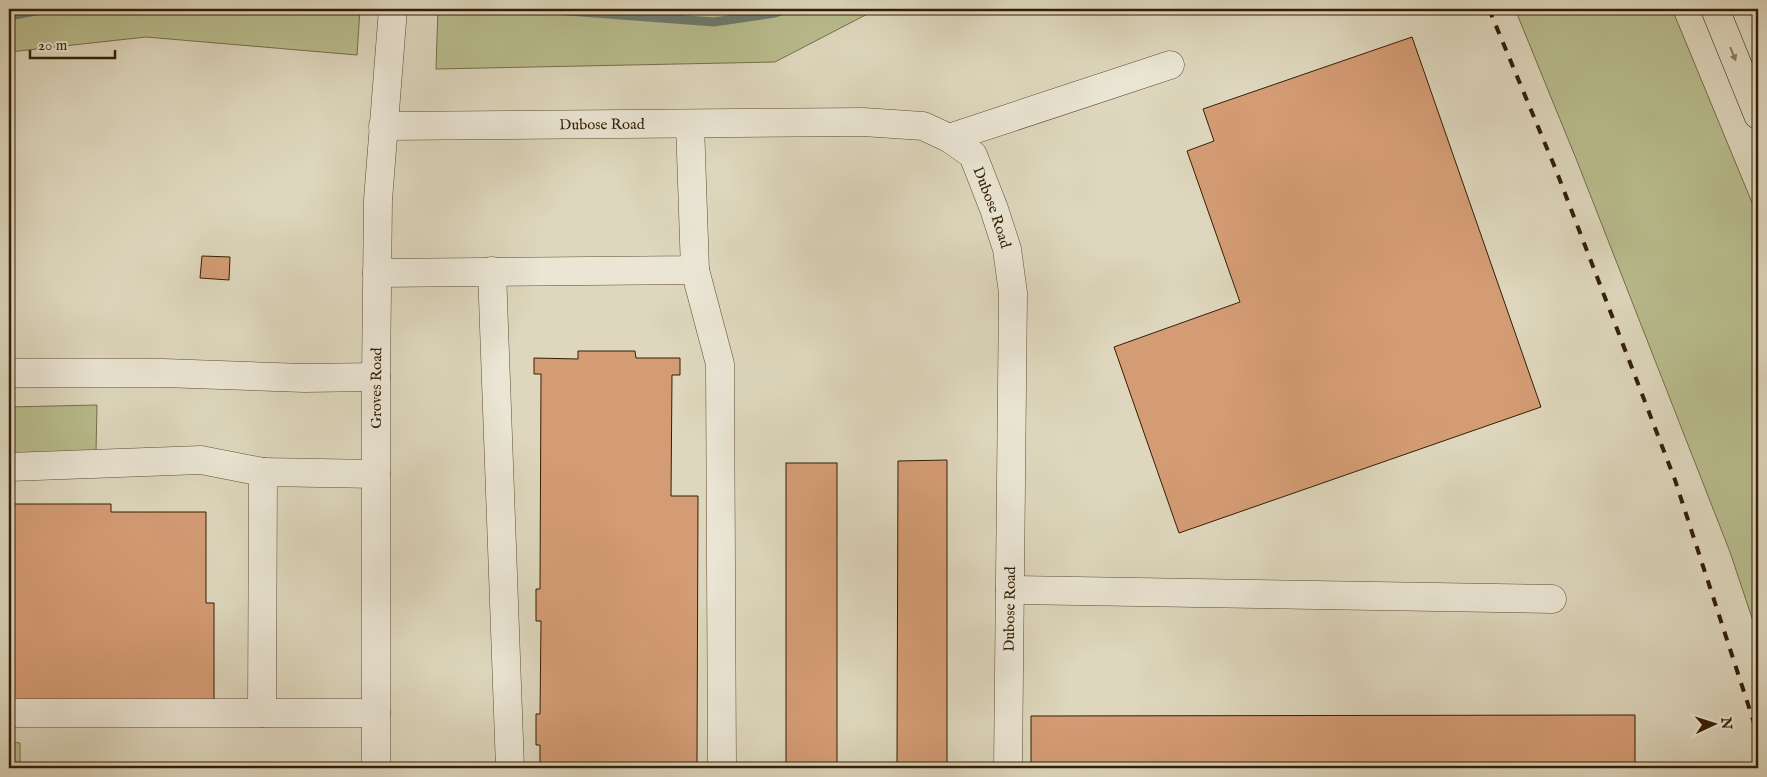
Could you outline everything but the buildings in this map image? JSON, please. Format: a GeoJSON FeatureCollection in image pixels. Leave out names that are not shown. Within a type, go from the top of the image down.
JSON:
{"type":"FeatureCollection","features":[{"type":"Feature","properties":{"kind":"highway"},"geometry":{"type":"LineString","coordinates":[[1715,9],[1758,115]]}},
{"type":"Feature","properties":{"kind":"street","name":"Groves Road"},"geometry":{"type":"LineString","coordinates":[[376,768],[377,273],[383,126],[392,15]]}},
{"type":"Feature","properties":{"kind":"street"},"geometry":{"type":"LineString","coordinates":[[949,138],[1170,65]]}},
{"type":"Feature","properties":{"kind":"street","name":"Dubose Road"},"geometry":{"type":"LineString","coordinates":[[383,126],[863,122],[923,126],[949,138],[972,155],[994,209],[1007,249],[1013,293],[1008,768]]}},
{"type":"Feature","properties":{"kind":"street"},"geometry":{"type":"LineString","coordinates":[[690,124],[695,270],[720,364],[722,768]]}},
{"type":"Feature","properties":{"kind":"street"},"geometry":{"type":"LineString","coordinates":[[377,273],[695,270]]}},
{"type":"Feature","properties":{"kind":"street"},"geometry":{"type":"LineString","coordinates":[[492,271],[510,768]]}},
{"type":"Feature","properties":{"kind":"street"},"geometry":{"type":"LineString","coordinates":[[9,373],[164,372],[304,378],[376,377]]}},
{"type":"Feature","properties":{"kind":"street"},"geometry":{"type":"LineString","coordinates":[[9,467],[201,460],[263,472],[376,474]]}},
{"type":"Feature","properties":{"kind":"street"},"geometry":{"type":"LineString","coordinates":[[262,713],[263,472]]}},
{"type":"Feature","properties":{"kind":"street"},"geometry":{"type":"LineString","coordinates":[[1010,590],[1552,599]]}},
{"type":"Feature","properties":{"kind":"street"},"geometry":{"type":"LineString","coordinates":[[9,713],[376,714]]}},
{"type":"Feature","properties":{"kind":"green space"},"geometry":{"type":"Polygon","coordinates":[[[9,9],[360,9],[357,55],[146,37],[9,52],[9,9]]]}},
{"type":"Feature","properties":{"kind":"green space"},"geometry":{"type":"Polygon","coordinates":[[[438,9],[877,9],[775,62],[436,69],[438,9]]]}},
{"type":"Feature","properties":{"kind":"green space"},"geometry":{"type":"Polygon","coordinates":[[[1515,9],[1672,9],[1758,217],[1758,636],[1730,552],[1577,161],[1515,9]]]}},
{"type":"Feature","properties":{"kind":"green space"},"geometry":{"type":"Polygon","coordinates":[[[97,405],[96,452],[9,457],[9,407],[97,405]]]}},
{"type":"Feature","properties":{"kind":"green space"},"geometry":{"type":"Polygon","coordinates":[[[9,742],[20,743],[20,768],[9,768],[9,742]]]}},
{"type":"Feature","properties":{"kind":"waterway"},"geometry":{"type":"LineString","coordinates":[[9,16],[46,9]]}},
{"type":"Feature","properties":{"kind":"waterway"},"geometry":{"type":"LineString","coordinates":[[541,9],[714,22],[775,13],[786,9]]}},
{"type":"Feature","properties":{"kind":"railway"},"geometry":{"type":"LineString","coordinates":[[1489,9],[1556,170],[1675,480],[1758,735]]}}]}
